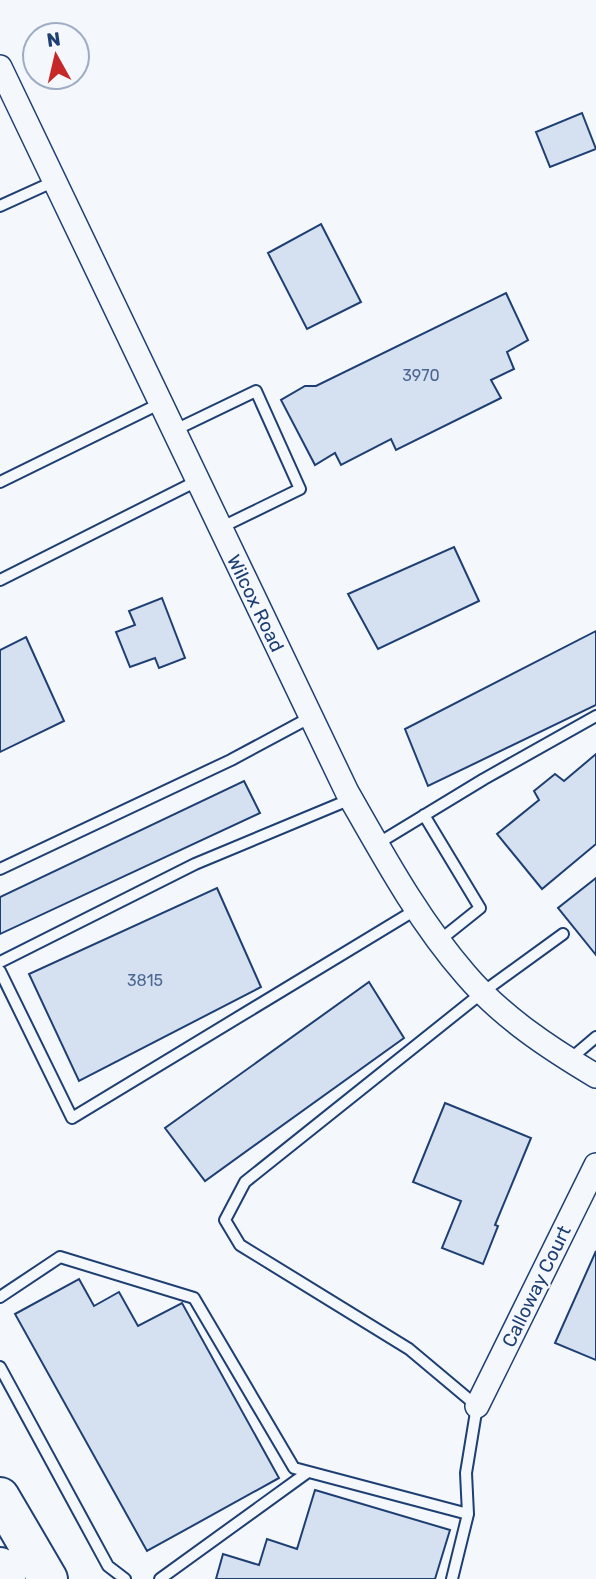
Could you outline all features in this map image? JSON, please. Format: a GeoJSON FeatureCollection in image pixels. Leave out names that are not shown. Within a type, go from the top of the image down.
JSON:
{"type":"FeatureCollection","features":[{"type":"Feature","properties":{"kind":"highway"},"geometry":{"type":"LineString","coordinates":[[0,1497],[48,1579]]}},
{"type":"Feature","properties":{"kind":"highway"},"geometry":{"type":"LineString","coordinates":[[0,1567],[6,1579]]}},
{"type":"Feature","properties":{"kind":"street","name":"Wilcox Road"},"geometry":{"type":"LineString","coordinates":[[0,67],[351,799],[404,892],[466,975],[509,1017],[596,1076]]}},
{"type":"Feature","properties":{"kind":"street","name":"Calloway Court"},"geometry":{"type":"LineString","coordinates":[[477,1406],[596,1165]]}},
{"type":"Feature","properties":{"kind":"lane"},"geometry":{"type":"LineString","coordinates":[[0,206],[55,181]]}},
{"type":"Feature","properties":{"kind":"lane"},"geometry":{"type":"LineString","coordinates":[[175,430],[256,391],[300,489],[220,528]]}},
{"type":"Feature","properties":{"kind":"lane"},"geometry":{"type":"LineString","coordinates":[[0,482],[161,403]]}},
{"type":"Feature","properties":{"kind":"lane"},"geometry":{"type":"LineString","coordinates":[[0,580],[197,481]]}},
{"type":"Feature","properties":{"kind":"lane"},"geometry":{"type":"LineString","coordinates":[[377,844],[596,716]]}},
{"type":"Feature","properties":{"kind":"lane"},"geometry":{"type":"LineString","coordinates":[[0,869],[231,760],[311,717]]}},
{"type":"Feature","properties":{"kind":"lane"},"geometry":{"type":"LineString","coordinates":[[0,962],[195,864],[351,799]]}},
{"type":"Feature","properties":{"kind":"lane"},"geometry":{"type":"LineString","coordinates":[[424,816],[480,908],[440,940]]}},
{"type":"Feature","properties":{"kind":"lane"},"geometry":{"type":"LineString","coordinates":[[0,971],[72,1118],[417,909]]}},
{"type":"Feature","properties":{"kind":"lane"},"geometry":{"type":"LineString","coordinates":[[452,1579],[468,1514],[466,1473],[477,1406],[409,1349],[240,1244],[225,1220],[245,1182],[483,992],[563,934]]}},
{"type":"Feature","properties":{"kind":"lane"},"geometry":{"type":"LineString","coordinates":[[569,1060],[596,1037]]}},
{"type":"Feature","properties":{"kind":"lane"},"geometry":{"type":"LineString","coordinates":[[0,1297],[60,1256],[194,1298],[294,1468],[468,1514]]}},
{"type":"Feature","properties":{"kind":"lane"},"geometry":{"type":"LineString","coordinates":[[0,1367],[107,1566],[125,1579]]}},
{"type":"Feature","properties":{"kind":"lane"},"geometry":{"type":"LineString","coordinates":[[160,1579],[307,1472]]}},
{"type":"Feature","properties":{"kind":"building"},"geometry":{"type":"Polygon","coordinates":[[[582,113],[596,149],[550,167],[536,132],[582,113]]]}},
{"type":"Feature","properties":{"kind":"building"},"geometry":{"type":"Polygon","coordinates":[[[321,224],[361,302],[307,329],[268,253],[321,224]]]}},
{"type":"Feature","properties":{"kind":"building"},"geometry":{"type":"Polygon","coordinates":[[[506,293],[528,340],[507,352],[514,369],[491,380],[501,398],[396,450],[391,439],[341,465],[335,453],[315,465],[281,400],[305,386],[316,386],[506,293]]]}},
{"type":"Feature","properties":{"kind":"building"},"geometry":{"type":"Polygon","coordinates":[[[454,547],[479,601],[378,649],[348,594],[454,547]]]}},
{"type":"Feature","properties":{"kind":"building"},"geometry":{"type":"Polygon","coordinates":[[[162,598],[185,658],[159,668],[155,658],[130,667],[116,632],[135,625],[129,611],[162,598]]]}},
{"type":"Feature","properties":{"kind":"building"},"geometry":{"type":"Polygon","coordinates":[[[596,631],[596,705],[428,786],[405,729],[596,631]]]}},
{"type":"Feature","properties":{"kind":"building"},"geometry":{"type":"Polygon","coordinates":[[[26,637],[64,721],[0,752],[0,650],[26,637]]]}},
{"type":"Feature","properties":{"kind":"building"},"geometry":{"type":"Polygon","coordinates":[[[596,754],[596,844],[542,889],[497,834],[539,800],[534,791],[555,774],[564,781],[596,754]]]}},
{"type":"Feature","properties":{"kind":"building"},"geometry":{"type":"Polygon","coordinates":[[[244,781],[260,813],[0,934],[0,897],[244,781]]]}},
{"type":"Feature","properties":{"kind":"building"},"geometry":{"type":"Polygon","coordinates":[[[596,878],[596,955],[558,908],[596,878]]]}},
{"type":"Feature","properties":{"kind":"building"},"geometry":{"type":"Polygon","coordinates":[[[217,888],[261,987],[79,1081],[29,974],[217,888]]]}},
{"type":"Feature","properties":{"kind":"building"},"geometry":{"type":"Polygon","coordinates":[[[369,982],[404,1038],[205,1181],[165,1128],[369,982]]]}},
{"type":"Feature","properties":{"kind":"building"},"geometry":{"type":"Polygon","coordinates":[[[445,1103],[531,1138],[495,1225],[498,1226],[483,1264],[442,1248],[461,1201],[413,1182],[445,1103]]]}},
{"type":"Feature","properties":{"kind":"building"},"geometry":{"type":"Polygon","coordinates":[[[596,1251],[596,1360],[555,1343],[596,1251]]]}},
{"type":"Feature","properties":{"kind":"building"},"geometry":{"type":"Polygon","coordinates":[[[79,1279],[94,1306],[119,1292],[138,1326],[182,1303],[279,1478],[147,1551],[15,1314],[79,1279]]]}},
{"type":"Feature","properties":{"kind":"building"},"geometry":{"type":"Polygon","coordinates":[[[315,1490],[450,1530],[435,1579],[216,1579],[223,1554],[259,1565],[267,1539],[297,1549],[315,1490]]]}}]}
